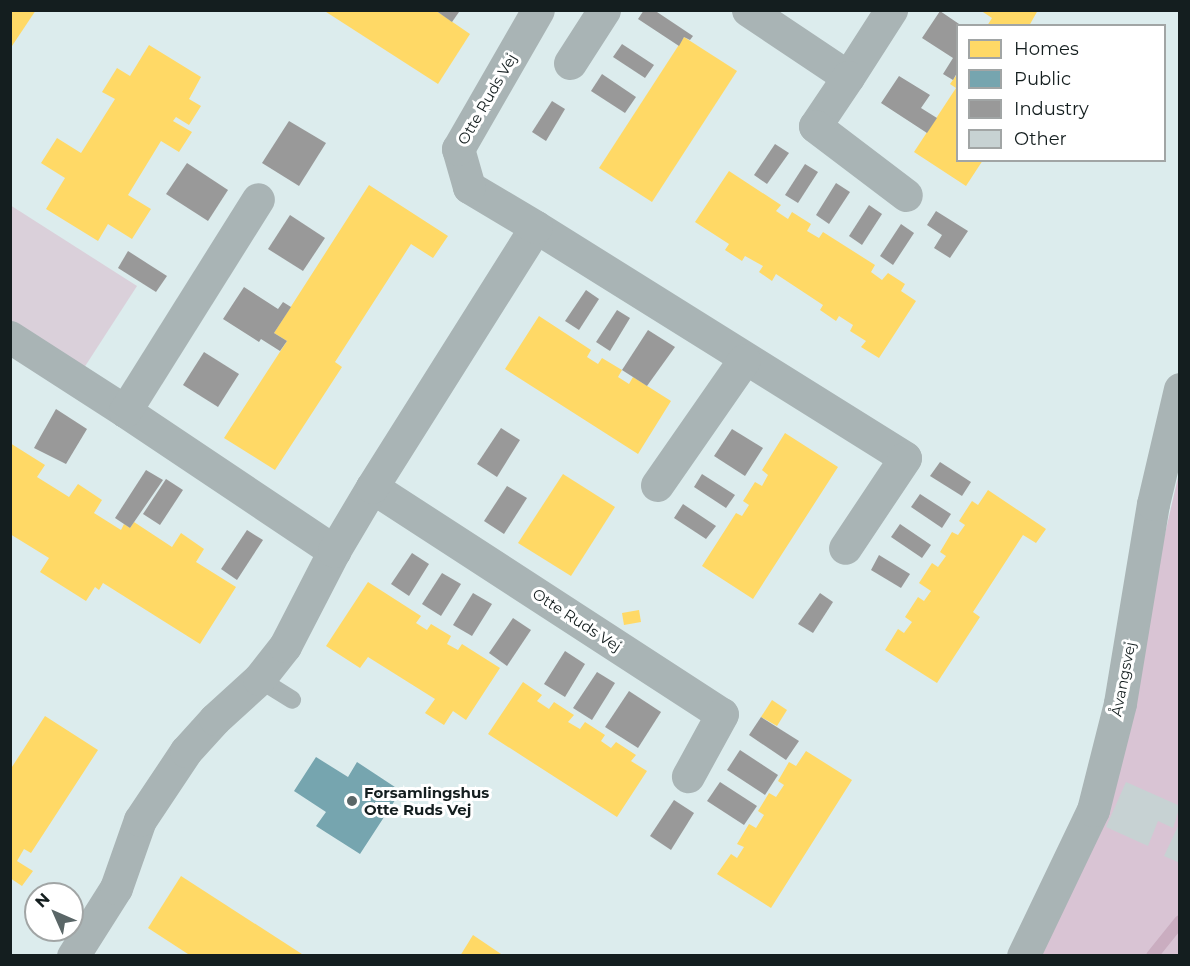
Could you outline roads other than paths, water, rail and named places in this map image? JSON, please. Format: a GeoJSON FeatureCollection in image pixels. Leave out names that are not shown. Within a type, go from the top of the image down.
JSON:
{"type":"FeatureCollection","features":[{"type":"Feature","properties":{"kind":"street","name":"Otte Ruds Vej"},"geometry":{"type":"LineString","coordinates":[[538,10],[458,149],[469,187],[904,458],[845,548]]}},
{"type":"Feature","properties":{"kind":"street"},"geometry":{"type":"LineString","coordinates":[[748,10],[848,77]]}},
{"type":"Feature","properties":{"kind":"street"},"geometry":{"type":"LineString","coordinates":[[891,10],[815,126],[906,195]]}},
{"type":"Feature","properties":{"kind":"street"},"geometry":{"type":"LineString","coordinates":[[570,63],[597,13]]}},
{"type":"Feature","properties":{"kind":"street"},"geometry":{"type":"LineString","coordinates":[[126,411],[258,199]]}},
{"type":"Feature","properties":{"kind":"street"},"geometry":{"type":"LineString","coordinates":[[73,956],[116,888],[140,820],[186,751],[215,719],[259,679],[285,646],[334,551],[372,487],[536,227]]}},
{"type":"Feature","properties":{"kind":"street"},"geometry":{"type":"LineString","coordinates":[[10,338],[126,411],[334,551]]}},
{"type":"Feature","properties":{"kind":"street"},"geometry":{"type":"LineString","coordinates":[[657,485],[744,360]]}},
{"type":"Feature","properties":{"kind":"street","name":"Åvangsvej"},"geometry":{"type":"LineString","coordinates":[[1023,956],[1092,810],[1120,703],[1153,504],[1179,388]]}},
{"type":"Feature","properties":{"kind":"street","name":"Otte Ruds Vej"},"geometry":{"type":"LineString","coordinates":[[372,487],[722,714],[688,776]]}},
{"type":"Feature","properties":{"kind":"lane"},"geometry":{"type":"LineString","coordinates":[[259,679],[292,700]]}},
{"type":"Feature","properties":{"kind":"waterway"},"geometry":{"type":"LineString","coordinates":[[1152,956],[1180,921]]}},
{"type":"Feature","properties":{"kind":"place","name":"Forsamlingshus Otte Ruds Vej"},"geometry":{"type":"Point","coordinates":[352,801]}}]}
